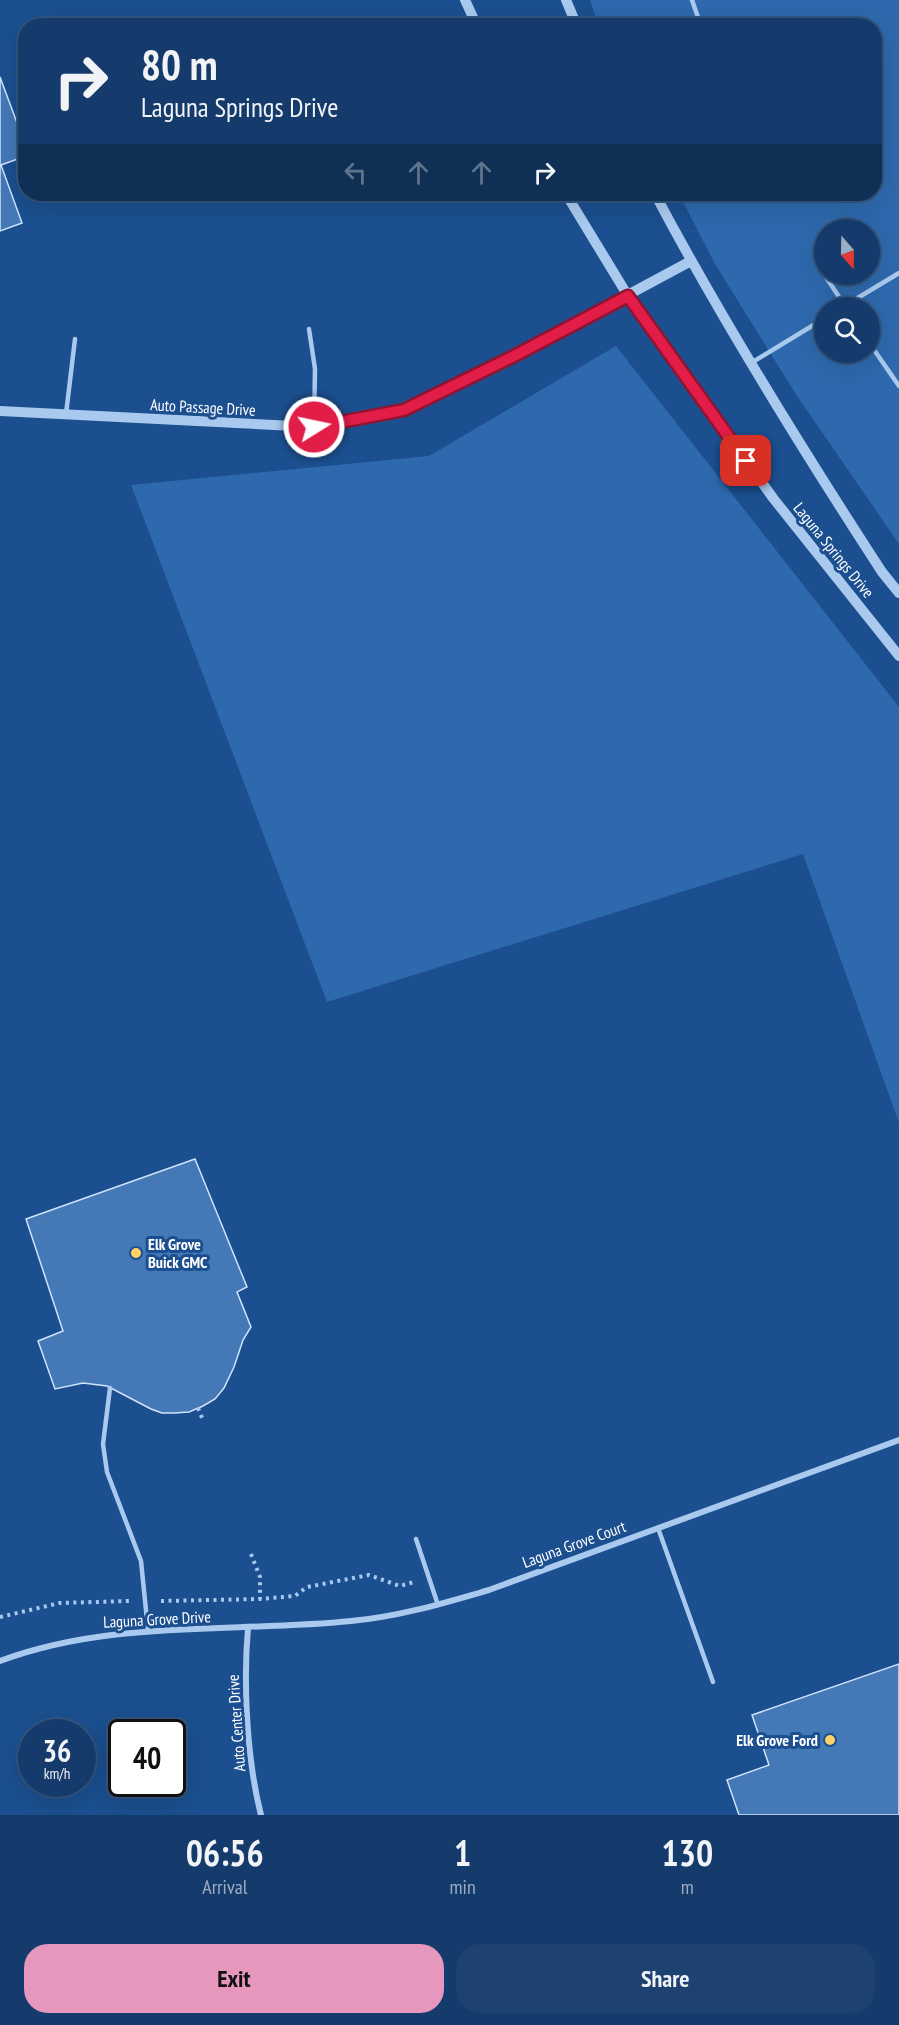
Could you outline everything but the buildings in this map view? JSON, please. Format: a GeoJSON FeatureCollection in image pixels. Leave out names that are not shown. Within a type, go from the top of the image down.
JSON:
{"type":"FeatureCollection","features":[{"type":"Feature","properties":{"kind":"street"},"geometry":{"type":"LineString","coordinates":[[465,0],[473,18]]}},
{"type":"Feature","properties":{"kind":"street"},"geometry":{"type":"LineString","coordinates":[[566,0],[574,18]]}},
{"type":"Feature","properties":{"kind":"street","name":"Laguna Springs Drive"},"geometry":{"type":"LineString","coordinates":[[570,201],[628,296],[772,498],[899,656]]}},
{"type":"Feature","properties":{"kind":"street","name":"Laguna Springs Drive"},"geometry":{"type":"LineString","coordinates":[[659,201],[750,364],[875,562],[899,593]]}},
{"type":"Feature","properties":{"kind":"street","name":"Auto Passage Drive"},"geometry":{"type":"LineString","coordinates":[[0,411],[314,427],[404,410],[516,355],[691,261]]}},
{"type":"Feature","properties":{"kind":"street","name":"Laguna Grove Court"},"geometry":{"type":"LineString","coordinates":[[248,1628],[354,1621],[438,1605],[489,1590],[899,1440]]}},
{"type":"Feature","properties":{"kind":"street","name":"Laguna Grove Drive"},"geometry":{"type":"LineString","coordinates":[[0,1661],[30,1650],[103,1634],[148,1630],[248,1628]]}},
{"type":"Feature","properties":{"kind":"street","name":"Auto Center Drive"},"geometry":{"type":"LineString","coordinates":[[248,1628],[245,1659],[249,1732],[256,1797],[261,1815]]}},
{"type":"Feature","properties":{"kind":"lane"},"geometry":{"type":"LineString","coordinates":[[692,0],[698,18]]}},
{"type":"Feature","properties":{"kind":"lane"},"geometry":{"type":"LineString","coordinates":[[860,297],[899,273]]}},
{"type":"Feature","properties":{"kind":"lane"},"geometry":{"type":"LineString","coordinates":[[750,364],[814,325]]}},
{"type":"Feature","properties":{"kind":"lane"},"geometry":{"type":"LineString","coordinates":[[309,328],[315,369],[314,427]]}},
{"type":"Feature","properties":{"kind":"lane"},"geometry":{"type":"LineString","coordinates":[[66,415],[75,339]]}},
{"type":"Feature","properties":{"kind":"lane"},"geometry":{"type":"LineString","coordinates":[[880,358],[899,386]]}},
{"type":"Feature","properties":{"kind":"lane"},"geometry":{"type":"LineString","coordinates":[[110,1388],[103,1444],[107,1472],[141,1561],[148,1630]]}},
{"type":"Feature","properties":{"kind":"lane"},"geometry":{"type":"LineString","coordinates":[[658,1528],[713,1682]]}},
{"type":"Feature","properties":{"kind":"lane"},"geometry":{"type":"LineString","coordinates":[[416,1539],[438,1605]]}},
{"type":"Feature","properties":{"kind":"path"},"geometry":{"type":"LineString","coordinates":[[198,1408],[203,1420]]}},
{"type":"Feature","properties":{"kind":"path"},"geometry":{"type":"LineString","coordinates":[[251,1554],[260,1577],[260,1599]]}},
{"type":"Feature","properties":{"kind":"path"},"geometry":{"type":"LineString","coordinates":[[0,1617],[60,1603],[260,1599],[295,1596],[307,1587],[369,1575],[400,1586],[429,1577]]}},
{"type":"Feature","properties":{"kind":"shaded area"},"geometry":{"type":"Polygon","coordinates":[[[590,0],[899,0],[899,544],[797,396],[715,264],[683,201],[882,201],[882,18],[596,18],[590,0]]]}},
{"type":"Feature","properties":{"kind":"shaded area"},"geometry":{"type":"Polygon","coordinates":[[[616,346],[899,707],[899,1123],[803,854],[327,1002],[131,485],[429,456],[616,346]]]}},
{"type":"Feature","properties":{"kind":"place","name":"Elk Grove Buick GMC"},"geometry":{"type":"Point","coordinates":[136,1253]}},
{"type":"Feature","properties":{"kind":"place","name":"Elk Grove Ford"},"geometry":{"type":"Point","coordinates":[830,1740]}},
{"type":"Feature","properties":{"kind":"route"},"geometry":{"type":"LineString","coordinates":[[314,427],[404,410],[628,296],[746,461]]}}]}
